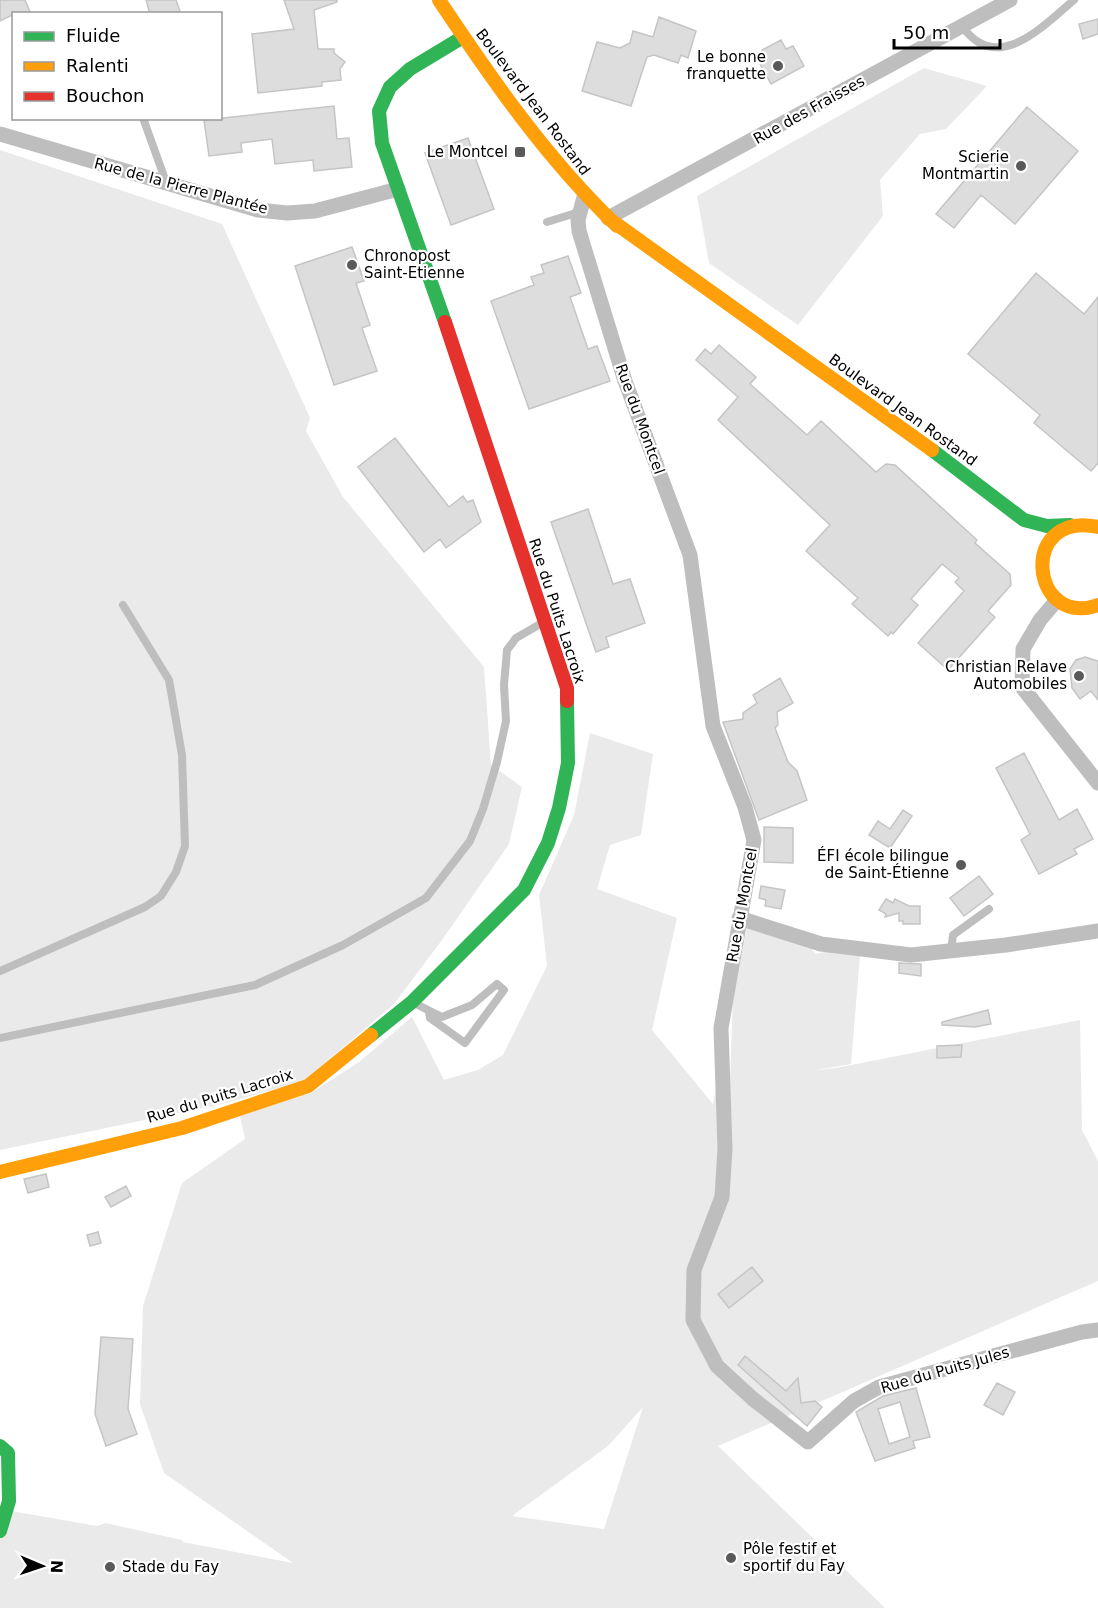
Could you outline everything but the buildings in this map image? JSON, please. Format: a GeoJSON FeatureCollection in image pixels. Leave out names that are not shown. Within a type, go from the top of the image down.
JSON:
{"type":"FeatureCollection","features":[{"type":"Feature","properties":{"kind":"street","name":"Boulevard Jean Rostand"},"geometry":{"type":"LineString","coordinates":[[439,0],[539,143],[584,197],[608,218],[684,269],[760,328],[895,422],[1024,520]]}},
{"type":"Feature","properties":{"kind":"street","name":"Rue des Fraisses"},"geometry":{"type":"LineString","coordinates":[[608,218],[1010,0]]}},
{"type":"Feature","properties":{"kind":"street","name":"Rue du Puits Lacroix"},"geometry":{"type":"LineString","coordinates":[[0,1172],[182,1128],[308,1086],[412,1002],[524,890],[548,843],[568,763],[567,687],[430,278],[382,143],[379,111],[390,87],[410,69],[463,37]]}},
{"type":"Feature","properties":{"kind":"street","name":"Rue de la Pierre Plantée"},"geometry":{"type":"LineString","coordinates":[[0,134],[258,210],[287,213],[315,211],[398,189]]}},
{"type":"Feature","properties":{"kind":"street","name":"Rue du Montcel"},"geometry":{"type":"LineString","coordinates":[[584,197],[579,212],[579,231],[625,381],[690,555],[712,726],[745,807],[754,840],[721,1028],[725,1149],[722,1197],[694,1270],[693,1320],[717,1366],[753,1399],[808,1442]]}},
{"type":"Feature","properties":{"kind":"street"},"geometry":{"type":"LineString","coordinates":[[1024,520],[1047,526],[1082,524],[1098,527]]}},
{"type":"Feature","properties":{"kind":"street"},"geometry":{"type":"LineString","coordinates":[[1024,520],[1036,545],[1042,580],[1057,600],[1073,607],[1096,607]]}},
{"type":"Feature","properties":{"kind":"street"},"geometry":{"type":"LineString","coordinates":[[1036,545],[1070,525]]}},
{"type":"Feature","properties":{"kind":"street"},"geometry":{"type":"LineString","coordinates":[[1057,600],[1040,620],[1023,649],[1023,687],[1098,783]]}},
{"type":"Feature","properties":{"kind":"street"},"geometry":{"type":"LineString","coordinates":[[739,918],[821,944],[911,955],[1098,931]]}},
{"type":"Feature","properties":{"kind":"street","name":"Rue du Puits Jules"},"geometry":{"type":"LineString","coordinates":[[808,1442],[854,1401],[879,1387],[1082,1332],[1098,1330]]}},
{"type":"Feature","properties":{"kind":"street"},"geometry":{"type":"LineString","coordinates":[[0,1446],[8,1454],[9,1501],[0,1531]]}},
{"type":"Feature","properties":{"kind":"lane"},"geometry":{"type":"LineString","coordinates":[[962,26],[968,35],[979,43],[993,47],[1008,47],[1026,40],[1074,0]]}},
{"type":"Feature","properties":{"kind":"lane"},"geometry":{"type":"LineString","coordinates":[[144,120],[166,184]]}},
{"type":"Feature","properties":{"kind":"lane"},"geometry":{"type":"LineString","coordinates":[[547,222],[579,212]]}},
{"type":"Feature","properties":{"kind":"lane"},"geometry":{"type":"LineString","coordinates":[[0,971],[145,907],[161,896],[176,872],[185,846],[182,755],[169,680],[123,605]]}},
{"type":"Feature","properties":{"kind":"lane"},"geometry":{"type":"LineString","coordinates":[[0,1038],[255,985],[343,945],[426,898],[470,841],[483,809],[498,762],[506,721],[504,686],[507,650],[516,638],[545,621]]}},
{"type":"Feature","properties":{"kind":"lane"},"geometry":{"type":"LineString","coordinates":[[951,951],[953,935],[989,909]]}},
{"type":"Feature","properties":{"kind":"lane"},"geometry":{"type":"LineString","coordinates":[[412,1002],[442,1017],[472,1005],[497,984],[504,990],[465,1043],[430,1018],[429,1012]]}},
{"type":"Feature","properties":{"kind":"shaded area"},"geometry":{"type":"Polygon","coordinates":[[[924,68],[987,86],[946,129],[920,134],[880,180],[883,216],[798,325],[709,263],[697,196],[924,68]]]}},
{"type":"Feature","properties":{"kind":"shaded area"},"geometry":{"type":"Polygon","coordinates":[[[0,150],[222,224],[310,418],[306,431],[343,497],[484,667],[491,765],[522,787],[509,844],[442,940],[394,1004],[304,1081],[222,1104],[0,1150],[0,150]]]}},
{"type":"Feature","properties":{"kind":"shaded area"},"geometry":{"type":"Polygon","coordinates":[[[590,733],[653,754],[641,835],[610,845],[597,889],[677,918],[652,1030],[713,1104],[717,1083],[730,1081],[733,997],[747,927],[807,944],[816,954],[824,952],[824,949],[860,956],[851,1064],[811,1071],[841,1067],[1080,1020],[1082,1130],[1098,1161],[1098,1281],[718,1446],[885,1608],[0,1608],[0,1509],[97,1526],[105,1523],[183,1542],[293,1563],[164,1473],[140,1404],[143,1306],[182,1183],[245,1139],[240,1116],[311,1093],[359,1062],[412,1017],[444,1080],[478,1070],[503,1055],[547,966],[539,895],[574,815],[590,733]],[[643,1407],[608,1446],[512,1516],[604,1529],[643,1407]]]}},
{"type":"Feature","properties":{"kind":"traffic: fast"},"geometry":{"type":"LineString","coordinates":[[445,322],[382,143],[379,111],[390,87],[410,69],[463,37]]}},
{"type":"Feature","properties":{"kind":"traffic: fast"},"geometry":{"type":"LineString","coordinates":[[932,450],[1024,520],[1047,526],[1070,525]]}},
{"type":"Feature","properties":{"kind":"traffic: fast"},"geometry":{"type":"LineString","coordinates":[[371,1035],[412,1002],[524,890],[548,843],[559,808],[568,763],[567,701]]}},
{"type":"Feature","properties":{"kind":"traffic: fast"},"geometry":{"type":"LineString","coordinates":[[0,1446],[8,1453],[9,1501],[0,1531]]}},
{"type":"Feature","properties":{"kind":"traffic: slow"},"geometry":{"type":"LineString","coordinates":[[439,0],[544,146],[567,174],[617,226]]}},
{"type":"Feature","properties":{"kind":"traffic: slow"},"geometry":{"type":"LineString","coordinates":[[608,218],[932,450]]}},
{"type":"Feature","properties":{"kind":"traffic: slow"},"geometry":{"type":"LineString","coordinates":[[1098,527],[1072,526],[1055,535],[1045,551],[1042,569],[1047,586],[1058,601],[1075,608],[1098,605]]}},
{"type":"Feature","properties":{"kind":"traffic: slow"},"geometry":{"type":"LineString","coordinates":[[0,1172],[182,1128],[308,1086],[371,1035]]}},
{"type":"Feature","properties":{"kind":"traffic: jam"},"geometry":{"type":"LineString","coordinates":[[445,322],[567,688],[567,701]]}},
{"type":"Feature","properties":{"kind":"place","name":"Le bonne franquette"},"geometry":{"type":"Point","coordinates":[778,66]}},
{"type":"Feature","properties":{"kind":"place","name":"Le Montcel"},"geometry":{"type":"Point","coordinates":[520,152]}},
{"type":"Feature","properties":{"kind":"place","name":"Scierie Montmartin"},"geometry":{"type":"Point","coordinates":[1021,166]}},
{"type":"Feature","properties":{"kind":"place","name":"Chronopost Saint-Etienne"},"geometry":{"type":"Point","coordinates":[352,265]}},
{"type":"Feature","properties":{"kind":"place","name":"Christian Relave Automobiles"},"geometry":{"type":"Point","coordinates":[1079,676]}},
{"type":"Feature","properties":{"kind":"place","name":"ÉFI école bilingue de Saint-Étienne"},"geometry":{"type":"Point","coordinates":[961,865]}},
{"type":"Feature","properties":{"kind":"place","name":"Pôle festif et sportif du Fay"},"geometry":{"type":"Point","coordinates":[731,1558]}},
{"type":"Feature","properties":{"kind":"place","name":"Stade du Fay"},"geometry":{"type":"Point","coordinates":[110,1567]}}]}
